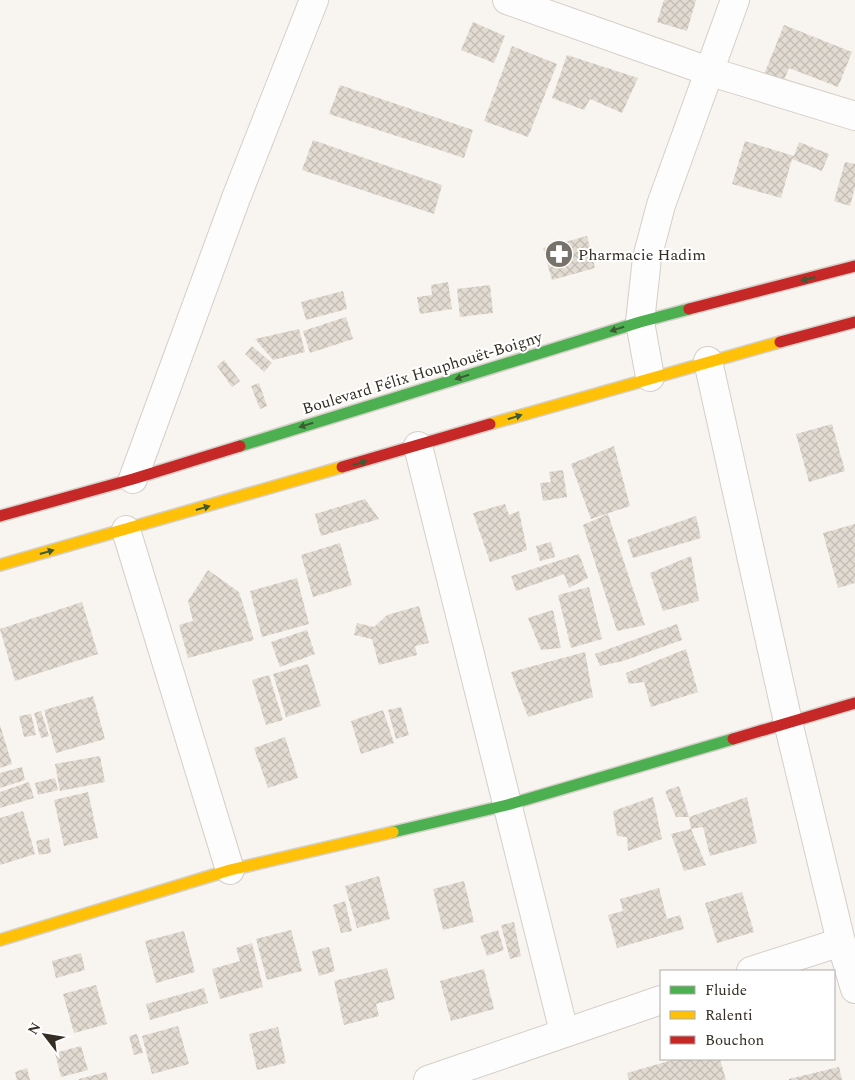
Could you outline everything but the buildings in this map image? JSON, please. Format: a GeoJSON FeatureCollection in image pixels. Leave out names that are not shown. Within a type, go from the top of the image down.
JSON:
{"type":"FeatureCollection","features":[{"type":"Feature","properties":{"kind":"main road","name":"Boulevard Félix Houphouët-Boigny"},"geometry":{"type":"LineString","coordinates":[[0,516],[133,479],[640,322],[855,266]]}},
{"type":"Feature","properties":{"kind":"main road"},"geometry":{"type":"LineString","coordinates":[[0,565],[418,446],[650,376],[855,322]]}},
{"type":"Feature","properties":{"kind":"main road"},"geometry":{"type":"LineString","coordinates":[[0,940],[230,870],[507,805],[855,703]]}},
{"type":"Feature","properties":{"kind":"street"},"geometry":{"type":"LineString","coordinates":[[133,479],[236,198],[314,0]]}},
{"type":"Feature","properties":{"kind":"street"},"geometry":{"type":"LineString","coordinates":[[507,0],[708,71],[855,116]]}},
{"type":"Feature","properties":{"kind":"street"},"geometry":{"type":"LineString","coordinates":[[650,376],[640,322],[647,258],[661,205],[735,0]]}},
{"type":"Feature","properties":{"kind":"street"},"geometry":{"type":"LineString","coordinates":[[708,361],[788,722],[841,942],[855,989]]}},
{"type":"Feature","properties":{"kind":"street"},"geometry":{"type":"LineString","coordinates":[[418,446],[564,1032]]}},
{"type":"Feature","properties":{"kind":"street"},"geometry":{"type":"LineString","coordinates":[[126,530],[230,870]]}},
{"type":"Feature","properties":{"kind":"street"},"geometry":{"type":"LineString","coordinates":[[754,970],[841,942]]}},
{"type":"Feature","properties":{"kind":"street"},"geometry":{"type":"LineString","coordinates":[[428,1080],[660,1000]]}},
{"type":"Feature","properties":{"kind":"traffic: fast"},"geometry":{"type":"LineString","coordinates":[[240,446],[640,322],[689,309]]}},
{"type":"Feature","properties":{"kind":"traffic: fast"},"geometry":{"type":"LineString","coordinates":[[393,832],[507,805],[733,739]]}},
{"type":"Feature","properties":{"kind":"traffic: slow"},"geometry":{"type":"LineString","coordinates":[[490,424],[780,342]]}},
{"type":"Feature","properties":{"kind":"traffic: slow"},"geometry":{"type":"LineString","coordinates":[[0,565],[342,467]]}},
{"type":"Feature","properties":{"kind":"traffic: slow"},"geometry":{"type":"LineString","coordinates":[[0,940],[230,870],[393,832]]}},
{"type":"Feature","properties":{"kind":"traffic: jam"},"geometry":{"type":"LineString","coordinates":[[689,309],[855,266]]}},
{"type":"Feature","properties":{"kind":"traffic: jam"},"geometry":{"type":"LineString","coordinates":[[780,342],[855,322]]}},
{"type":"Feature","properties":{"kind":"traffic: jam"},"geometry":{"type":"LineString","coordinates":[[342,467],[490,424]]}},
{"type":"Feature","properties":{"kind":"traffic: jam"},"geometry":{"type":"LineString","coordinates":[[0,516],[133,479],[240,446]]}},
{"type":"Feature","properties":{"kind":"traffic: jam"},"geometry":{"type":"LineString","coordinates":[[733,739],[855,703]]}},
{"type":"Feature","properties":{"kind":"place","name":"Pharmacie Hadim"},"geometry":{"type":"Point","coordinates":[559,254]}}]}
